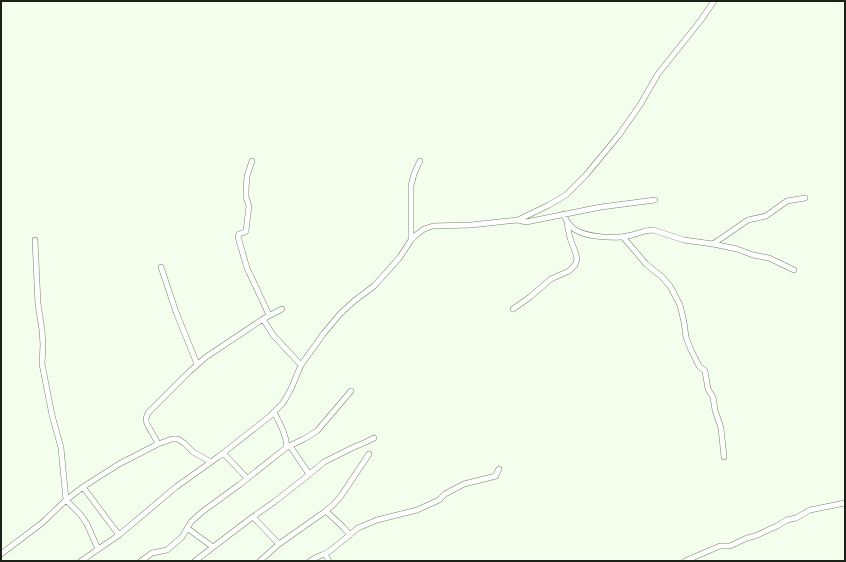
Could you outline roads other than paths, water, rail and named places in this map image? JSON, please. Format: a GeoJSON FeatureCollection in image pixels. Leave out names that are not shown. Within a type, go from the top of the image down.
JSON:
{"type":"FeatureCollection","features":[{"type":"Feature","properties":{"kind":"street"},"geometry":{"type":"LineString","coordinates":[[81,561],[119,534],[176,487],[223,453],[274,412],[283,403],[291,390],[301,365],[324,333],[340,314],[374,286],[400,257],[416,235],[424,229],[433,226],[470,225],[518,220],[566,195],[586,175],[619,135],[640,105],[658,74],[701,20],[714,1]]}},
{"type":"Feature","properties":{"kind":"street"},"geometry":{"type":"LineString","coordinates":[[252,161],[247,176],[246,197],[249,206],[246,231],[239,234],[238,237],[246,268],[269,315]]}},
{"type":"Feature","properties":{"kind":"street"},"geometry":{"type":"LineString","coordinates":[[411,240],[411,186],[414,174],[420,161]]}},
{"type":"Feature","properties":{"kind":"street"},"geometry":{"type":"LineString","coordinates":[[713,244],[748,220],[766,216],[787,201],[805,198]]}},
{"type":"Feature","properties":{"kind":"street"},"geometry":{"type":"LineString","coordinates":[[518,220],[526,222],[601,207],[655,200]]}},
{"type":"Feature","properties":{"kind":"street"},"geometry":{"type":"LineString","coordinates":[[513,309],[551,280],[569,271],[575,265],[577,259],[576,254],[570,238],[567,222],[563,214]]}},
{"type":"Feature","properties":{"kind":"street"},"geometry":{"type":"LineString","coordinates":[[567,222],[576,230],[585,234],[596,236],[623,237],[653,230],[684,240],[737,249],[753,255],[769,258],[794,270]]}},
{"type":"Feature","properties":{"kind":"street"},"geometry":{"type":"LineString","coordinates":[[623,237],[646,264],[662,277],[670,286],[680,305],[686,338],[699,366],[705,371],[708,389],[713,397],[715,410],[721,428],[724,458]]}},
{"type":"Feature","properties":{"kind":"street"},"geometry":{"type":"LineString","coordinates":[[35,240],[38,304],[43,345],[42,364],[60,448],[66,500],[80,514],[87,524],[98,549]]}},
{"type":"Feature","properties":{"kind":"street"},"geometry":{"type":"LineString","coordinates":[[161,267],[176,312],[197,364]]}},
{"type":"Feature","properties":{"kind":"street"},"geometry":{"type":"LineString","coordinates":[[158,444],[146,424],[148,413],[197,364],[206,357],[269,315],[282,309]]}},
{"type":"Feature","properties":{"kind":"street"},"geometry":{"type":"LineString","coordinates":[[263,319],[273,335],[301,365]]}},
{"type":"Feature","properties":{"kind":"street"},"geometry":{"type":"LineString","coordinates":[[141,561],[152,553],[167,550],[182,537],[191,522],[202,512],[289,446],[317,431],[351,391]]}},
{"type":"Feature","properties":{"kind":"street"},"geometry":{"type":"LineString","coordinates":[[274,412],[283,429],[289,446],[309,474]]}},
{"type":"Feature","properties":{"kind":"street"},"geometry":{"type":"LineString","coordinates":[[195,561],[274,502],[324,462],[374,438]]}},
{"type":"Feature","properties":{"kind":"street"},"geometry":{"type":"LineString","coordinates":[[1,554],[42,523],[66,500],[83,487],[119,464],[158,444],[172,439],[178,439],[193,452],[211,462]]}},
{"type":"Feature","properties":{"kind":"street"},"geometry":{"type":"LineString","coordinates":[[223,453],[247,478]]}},
{"type":"Feature","properties":{"kind":"street"},"geometry":{"type":"LineString","coordinates":[[260,561],[279,544],[326,511],[341,496],[369,454]]}},
{"type":"Feature","properties":{"kind":"street"},"geometry":{"type":"LineString","coordinates":[[310,561],[337,546],[358,528],[377,520],[418,510],[439,500],[445,494],[464,484],[496,476],[499,469]]}},
{"type":"Feature","properties":{"kind":"street"},"geometry":{"type":"LineString","coordinates":[[83,487],[119,534]]}},
{"type":"Feature","properties":{"kind":"street"},"geometry":{"type":"LineString","coordinates":[[685,561],[720,546],[730,546],[755,536],[787,520],[796,518],[810,510],[845,503]]}},
{"type":"Feature","properties":{"kind":"street"},"geometry":{"type":"LineString","coordinates":[[326,511],[350,535]]}},
{"type":"Feature","properties":{"kind":"street"},"geometry":{"type":"LineString","coordinates":[[253,517],[279,544]]}},
{"type":"Feature","properties":{"kind":"street"},"geometry":{"type":"LineString","coordinates":[[187,528],[213,547]]}},
{"type":"Feature","properties":{"kind":"street"},"geometry":{"type":"LineString","coordinates":[[325,554],[329,561]]}},
{"type":"Feature","properties":{"kind":"street"},"geometry":{"type":"LineString","coordinates":[[692,558],[698,561]]}}]}
